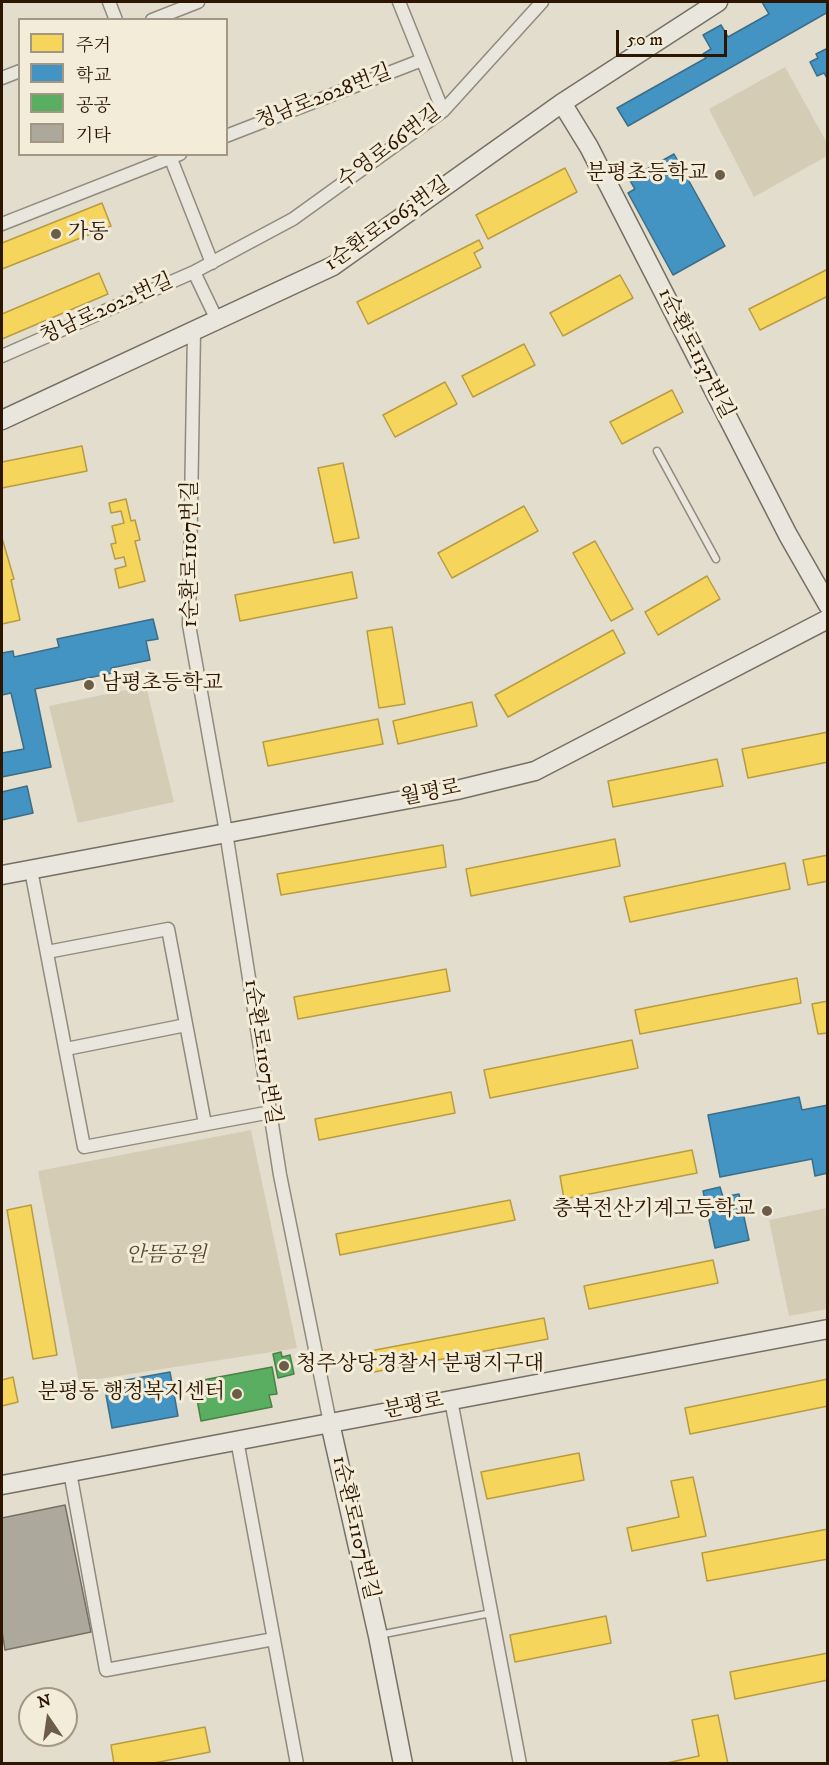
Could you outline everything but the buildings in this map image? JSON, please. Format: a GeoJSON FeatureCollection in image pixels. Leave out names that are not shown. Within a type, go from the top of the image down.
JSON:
{"type":"FeatureCollection","features":[{"type":"Feature","properties":{"kind":"street"},"geometry":{"type":"LineString","coordinates":[[109,2],[115,18]]}},
{"type":"Feature","properties":{"kind":"street"},"geometry":{"type":"LineString","coordinates":[[157,18],[198,2]]}},
{"type":"Feature","properties":{"kind":"street"},"geometry":{"type":"LineString","coordinates":[[399,2],[443,111]]}},
{"type":"Feature","properties":{"kind":"street","name":"수영로66번길"},"geometry":{"type":"LineString","coordinates":[[212,263],[293,219],[443,111],[542,2]]}},
{"type":"Feature","properties":{"kind":"street","name":"1순환로1063번길"},"geometry":{"type":"LineString","coordinates":[[2,420],[333,266],[562,103],[718,2]]}},
{"type":"Feature","properties":{"kind":"street","name":"청남로2028번길"},"geometry":{"type":"LineString","coordinates":[[228,135],[422,60]]}},
{"type":"Feature","properties":{"kind":"street"},"geometry":{"type":"LineString","coordinates":[[2,78],[18,72]]}},
{"type":"Feature","properties":{"kind":"street","name":"1순환로1137번길"},"geometry":{"type":"LineString","coordinates":[[562,103],[589,147],[788,535],[828,605]]}},
{"type":"Feature","properties":{"kind":"street"},"geometry":{"type":"LineString","coordinates":[[2,224],[173,156],[212,263]]}},
{"type":"Feature","properties":{"kind":"street","name":"청남로2022번길"},"geometry":{"type":"LineString","coordinates":[[2,356],[212,263]]}},
{"type":"Feature","properties":{"kind":"street"},"geometry":{"type":"LineString","coordinates":[[194,272],[217,320]]}},
{"type":"Feature","properties":{"kind":"street","name":"1순환로1107번길"},"geometry":{"type":"LineString","coordinates":[[194,332],[189,625],[226,832],[280,1175],[403,1764]]}},
{"type":"Feature","properties":{"kind":"street","name":"월평로"},"geometry":{"type":"LineString","coordinates":[[2,875],[457,790],[535,771],[828,619]]}},
{"type":"Feature","properties":{"kind":"street"},"geometry":{"type":"LineString","coordinates":[[31,870],[84,1147],[271,1112]]}},
{"type":"Feature","properties":{"kind":"street"},"geometry":{"type":"LineString","coordinates":[[47,952],[168,929],[205,1125]]}},
{"type":"Feature","properties":{"kind":"street"},"geometry":{"type":"LineString","coordinates":[[66,1049],[186,1025]]}},
{"type":"Feature","properties":{"kind":"street","name":"분평로"},"geometry":{"type":"LineString","coordinates":[[2,1485],[828,1329]]}},
{"type":"Feature","properties":{"kind":"street"},"geometry":{"type":"LineString","coordinates":[[451,1400],[520,1764]]}},
{"type":"Feature","properties":{"kind":"street"},"geometry":{"type":"LineString","coordinates":[[237,1440],[297,1764]]}},
{"type":"Feature","properties":{"kind":"street"},"geometry":{"type":"LineString","coordinates":[[70,1472],[106,1670],[274,1639]]}},
{"type":"Feature","properties":{"kind":"lane"},"geometry":{"type":"LineString","coordinates":[[657,451],[716,559]]}},
{"type":"Feature","properties":{"kind":"lane"},"geometry":{"type":"LineString","coordinates":[[378,1636],[491,1613]]}},
{"type":"Feature","properties":{"kind":"green space"},"geometry":{"type":"Polygon","coordinates":[[[785,67],[827,143],[827,156],[754,197],[709,109],[785,67]]]}},
{"type":"Feature","properties":{"kind":"green space"},"geometry":{"type":"Polygon","coordinates":[[[146,686],[174,802],[78,823],[49,706],[146,686]]]}},
{"type":"Feature","properties":{"kind":"green space","name":"안뜸공원"},"geometry":{"type":"Polygon","coordinates":[[[251,1130],[297,1348],[79,1382],[38,1171],[251,1130]]]}},
{"type":"Feature","properties":{"kind":"green space"},"geometry":{"type":"Polygon","coordinates":[[[827,1208],[827,1309],[789,1316],[769,1220],[827,1208]]]}},
{"type":"Feature","properties":{"kind":"place","name":"분평초등학교"},"geometry":{"type":"Point","coordinates":[720,175]}},
{"type":"Feature","properties":{"kind":"place","name":"가동"},"geometry":{"type":"Point","coordinates":[56,234]}},
{"type":"Feature","properties":{"kind":"place","name":"남평초등학교"},"geometry":{"type":"Point","coordinates":[89,685]}},
{"type":"Feature","properties":{"kind":"place","name":"충북전산기계고등학교"},"geometry":{"type":"Point","coordinates":[767,1211]}},
{"type":"Feature","properties":{"kind":"place","name":"청주상당경찰서 분평지구대"},"geometry":{"type":"Point","coordinates":[284,1366]}},
{"type":"Feature","properties":{"kind":"place","name":"분평동 행정복지센터"},"geometry":{"type":"Point","coordinates":[237,1394]}}]}
